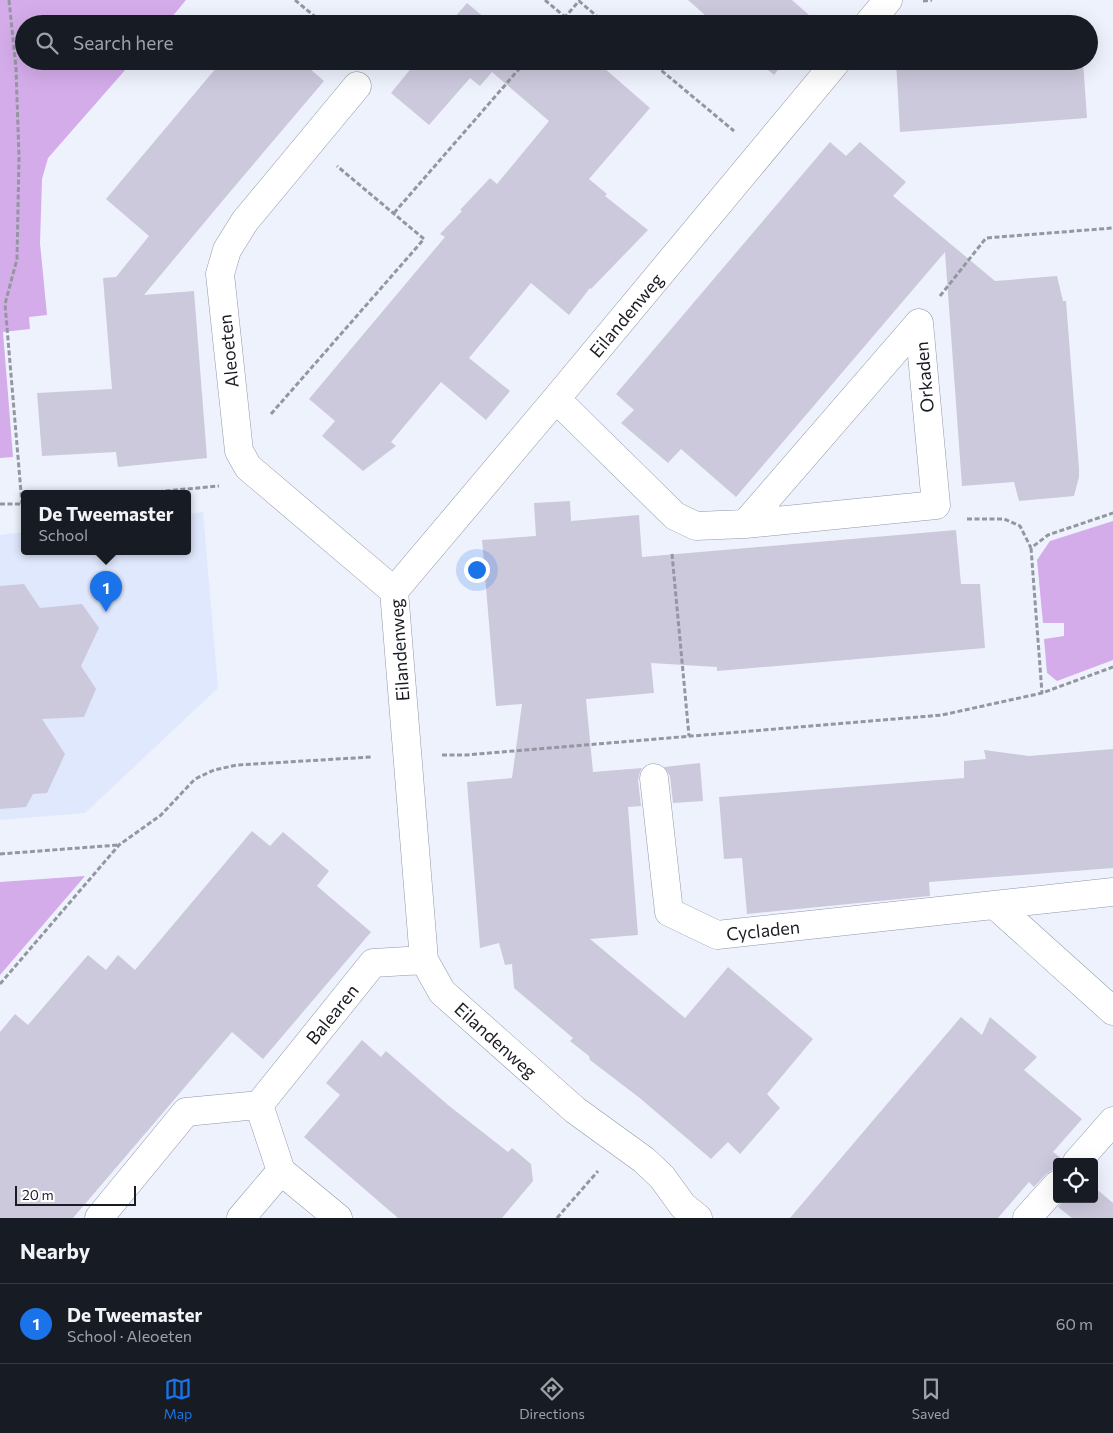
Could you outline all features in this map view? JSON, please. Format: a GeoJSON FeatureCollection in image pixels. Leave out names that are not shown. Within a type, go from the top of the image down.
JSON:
{"type":"FeatureCollection","features":[{"type":"Feature","properties":{"kind":"street","name":"Eilandenweg"},"geometry":{"type":"LineString","coordinates":[[698,1218],[683,1206],[662,1177],[644,1160],[575,1110],[442,992],[424,960],[394,592],[830,70]]}},
{"type":"Feature","properties":{"kind":"street","name":"Aleoeten"},"geometry":{"type":"LineString","coordinates":[[243,459],[220,274],[227,250],[245,221],[357,86]]}},
{"type":"Feature","properties":{"kind":"street","name":"Orkaden"},"geometry":{"type":"LineString","coordinates":[[919,323],[936,506]]}},
{"type":"Feature","properties":{"kind":"street","name":"Orkaden"},"geometry":{"type":"LineString","coordinates":[[745,524],[919,323]]}},
{"type":"Feature","properties":{"kind":"street"},"geometry":{"type":"LineString","coordinates":[[556,399],[675,516],[696,526],[745,524],[936,506]]}},
{"type":"Feature","properties":{"kind":"street"},"geometry":{"type":"LineString","coordinates":[[243,459],[394,592]]}},
{"type":"Feature","properties":{"kind":"street","name":"Cycladen"},"geometry":{"type":"LineString","coordinates":[[654,778],[670,912],[717,935],[1113,892]]}},
{"type":"Feature","properties":{"kind":"street"},"geometry":{"type":"LineString","coordinates":[[995,905],[1113,1011]]}},
{"type":"Feature","properties":{"kind":"street","name":"Balearen"},"geometry":{"type":"LineString","coordinates":[[259,1105],[373,963],[424,960]]}},
{"type":"Feature","properties":{"kind":"street"},"geometry":{"type":"LineString","coordinates":[[99,1218],[186,1112],[259,1105],[281,1171],[338,1218]]}},
{"type":"Feature","properties":{"kind":"street"},"geometry":{"type":"LineString","coordinates":[[1081,1158],[1113,1121]]}},
{"type":"Feature","properties":{"kind":"street"},"geometry":{"type":"LineString","coordinates":[[241,1218],[281,1171]]}},
{"type":"Feature","properties":{"kind":"street"},"geometry":{"type":"LineString","coordinates":[[1027,1218],[1053,1189]]}},
{"type":"Feature","properties":{"kind":"path"},"geometry":{"type":"LineString","coordinates":[[9,0],[15,58]]}},
{"type":"Feature","properties":{"kind":"path"},"geometry":{"type":"LineString","coordinates":[[295,0],[313,15]]}},
{"type":"Feature","properties":{"kind":"path"},"geometry":{"type":"LineString","coordinates":[[545,0],[563,15]]}},
{"type":"Feature","properties":{"kind":"path"},"geometry":{"type":"LineString","coordinates":[[567,15],[579,1],[595,15]]}},
{"type":"Feature","properties":{"kind":"path"},"geometry":{"type":"LineString","coordinates":[[16,70],[19,157],[17,259],[5,304],[23,490]]}},
{"type":"Feature","properties":{"kind":"path"},"geometry":{"type":"LineString","coordinates":[[394,213],[518,70]]}},
{"type":"Feature","properties":{"kind":"path"},"geometry":{"type":"LineString","coordinates":[[661,70],[761,154]]}},
{"type":"Feature","properties":{"kind":"path"},"geometry":{"type":"LineString","coordinates":[[178,490],[224,486],[243,459],[424,239],[309,144]]}},
{"type":"Feature","properties":{"kind":"path"},"geometry":{"type":"LineString","coordinates":[[919,323],[986,238],[1113,228]]}},
{"type":"Feature","properties":{"kind":"path"},"geometry":{"type":"LineString","coordinates":[[0,504],[21,504]]}},
{"type":"Feature","properties":{"kind":"path"},"geometry":{"type":"LineString","coordinates":[[936,506],[956,520],[1004,519],[1020,526],[1031,548],[1042,693]]}},
{"type":"Feature","properties":{"kind":"path"},"geometry":{"type":"LineString","coordinates":[[1031,548],[1048,535],[1113,513]]}},
{"type":"Feature","properties":{"kind":"path"},"geometry":{"type":"LineString","coordinates":[[675,516],[672,550],[689,736]]}},
{"type":"Feature","properties":{"kind":"path"},"geometry":{"type":"LineString","coordinates":[[0,984],[119,845],[161,814],[195,779],[214,770],[237,764],[408,755],[466,755],[942,715],[1042,693],[1113,667]]}},
{"type":"Feature","properties":{"kind":"path"},"geometry":{"type":"LineString","coordinates":[[0,854],[119,845]]}},
{"type":"Feature","properties":{"kind":"path"},"geometry":{"type":"LineString","coordinates":[[557,1218],[621,1144]]}},
{"type":"Feature","properties":{"kind":"shaded area"},"geometry":{"type":"Polygon","coordinates":[[[0,0],[186,0],[174,15],[15,15],[15,70],[125,70],[48,158],[42,179],[40,243],[47,315],[29,317],[30,329],[3,332],[13,457],[0,458],[0,0]]]}},
{"type":"Feature","properties":{"kind":"shaded area"},"geometry":{"type":"Polygon","coordinates":[[[203,512],[218,688],[85,813],[0,820],[0,535],[21,532],[21,555],[191,555],[191,514],[203,512]]]}},
{"type":"Feature","properties":{"kind":"shaded area"},"geometry":{"type":"Polygon","coordinates":[[[1113,521],[1113,660],[1057,681],[1047,673],[1044,639],[1064,636],[1064,623],[1043,623],[1037,560],[1050,541],[1113,521]]]}},
{"type":"Feature","properties":{"kind":"shaded area"},"geometry":{"type":"Polygon","coordinates":[[[85,876],[0,975],[0,882],[85,876]]]}},
{"type":"Feature","properties":{"kind":"building"},"geometry":{"type":"Polygon","coordinates":[[[688,0],[792,0],[809,15],[705,15],[688,0]]]}},
{"type":"Feature","properties":{"kind":"building"},"geometry":{"type":"Polygon","coordinates":[[[467,3],[481,15],[457,15],[467,3]]]}},
{"type":"Feature","properties":{"kind":"building"},"geometry":{"type":"Polygon","coordinates":[[[214,70],[311,70],[324,81],[144,295],[194,291],[207,458],[118,467],[116,452],[42,456],[37,393],[112,389],[103,278],[116,277],[149,236],[106,199],[214,70]]]}},
{"type":"Feature","properties":{"kind":"building"},"geometry":{"type":"Polygon","coordinates":[[[410,70],[606,70],[650,108],[589,179],[607,194],[605,196],[648,230],[590,288],[569,315],[531,283],[469,358],[510,391],[486,420],[441,382],[391,442],[396,446],[363,471],[322,436],[335,421],[309,399],[445,237],[440,234],[462,211],[460,210],[490,178],[497,184],[549,121],[492,72],[480,86],[470,78],[429,125],[391,93],[410,70]]]}},
{"type":"Feature","properties":{"kind":"building"},"geometry":{"type":"Polygon","coordinates":[[[768,70],[778,70],[774,75],[768,70]]]}},
{"type":"Feature","properties":{"kind":"building"},"geometry":{"type":"Polygon","coordinates":[[[897,70],[1084,70],[1087,118],[900,132],[897,70]]]}},
{"type":"Feature","properties":{"kind":"building"},"geometry":{"type":"Polygon","coordinates":[[[830,142],[846,156],[860,142],[906,182],[893,196],[995,281],[1057,276],[1063,301],[1066,301],[1079,468],[1079,477],[1074,496],[1019,501],[1014,482],[962,486],[945,252],[736,497],[681,449],[668,463],[621,423],[634,410],[616,394],[830,142]]]}},
{"type":"Feature","properties":{"kind":"building"},"geometry":{"type":"Polygon","coordinates":[[[570,501],[571,521],[639,515],[642,557],[956,530],[961,584],[980,584],[985,648],[717,671],[717,667],[651,663],[654,693],[586,699],[593,772],[642,768],[638,780],[641,806],[628,807],[638,935],[590,939],[685,1018],[728,967],[813,1039],[767,1094],[780,1108],[740,1154],[728,1142],[711,1159],[641,1099],[590,1060],[589,1056],[570,1041],[573,1038],[514,988],[512,964],[505,965],[499,943],[480,948],[467,782],[512,778],[522,704],[496,706],[482,540],[536,536],[534,503],[570,501]]]}},
{"type":"Feature","properties":{"kind":"building"},"geometry":{"type":"Polygon","coordinates":[[[24,584],[40,608],[82,604],[99,628],[81,666],[96,689],[84,717],[42,719],[65,754],[47,793],[33,794],[26,807],[0,809],[0,586],[24,584]]]}},
{"type":"Feature","properties":{"kind":"building"},"geometry":{"type":"Polygon","coordinates":[[[1113,749],[1113,868],[929,882],[930,896],[747,914],[742,858],[724,859],[719,797],[964,778],[964,761],[986,759],[984,750],[1029,756],[1113,749]]]}},
{"type":"Feature","properties":{"kind":"building"},"geometry":{"type":"Polygon","coordinates":[[[700,763],[703,801],[673,803],[670,776],[664,767],[700,763]]]}},
{"type":"Feature","properties":{"kind":"building"},"geometry":{"type":"Polygon","coordinates":[[[252,831],[270,846],[283,832],[329,871],[317,886],[371,932],[263,1059],[232,1032],[73,1218],[0,1218],[0,1032],[15,1014],[28,1025],[88,955],[106,970],[118,955],[135,970],[252,831]]]}},
{"type":"Feature","properties":{"kind":"building"},"geometry":{"type":"Polygon","coordinates":[[[961,1017],[982,1035],[990,1017],[1037,1057],[1024,1070],[1082,1119],[1053,1152],[1061,1158],[1053,1158],[1053,1170],[1046,1174],[1034,1187],[1029,1182],[998,1218],[790,1218],[961,1017]]]}},
{"type":"Feature","properties":{"kind":"building"},"geometry":{"type":"Polygon","coordinates":[[[362,1040],[381,1057],[386,1051],[448,1105],[508,1152],[512,1148],[531,1164],[533,1181],[502,1218],[398,1218],[304,1137],[340,1095],[326,1083],[362,1040]]]}},
{"type":"Feature","properties":{"kind":"building"},"geometry":{"type":"Polygon","coordinates":[[[1098,1190],[1113,1203],[1113,1218],[1072,1218],[1058,1207],[1062,1203],[1098,1203],[1098,1190]]]}},
{"type":"Feature","properties":{"kind":"place","name":"De Tweemaster"},"geometry":{"type":"Point","coordinates":[106,612]}}]}
